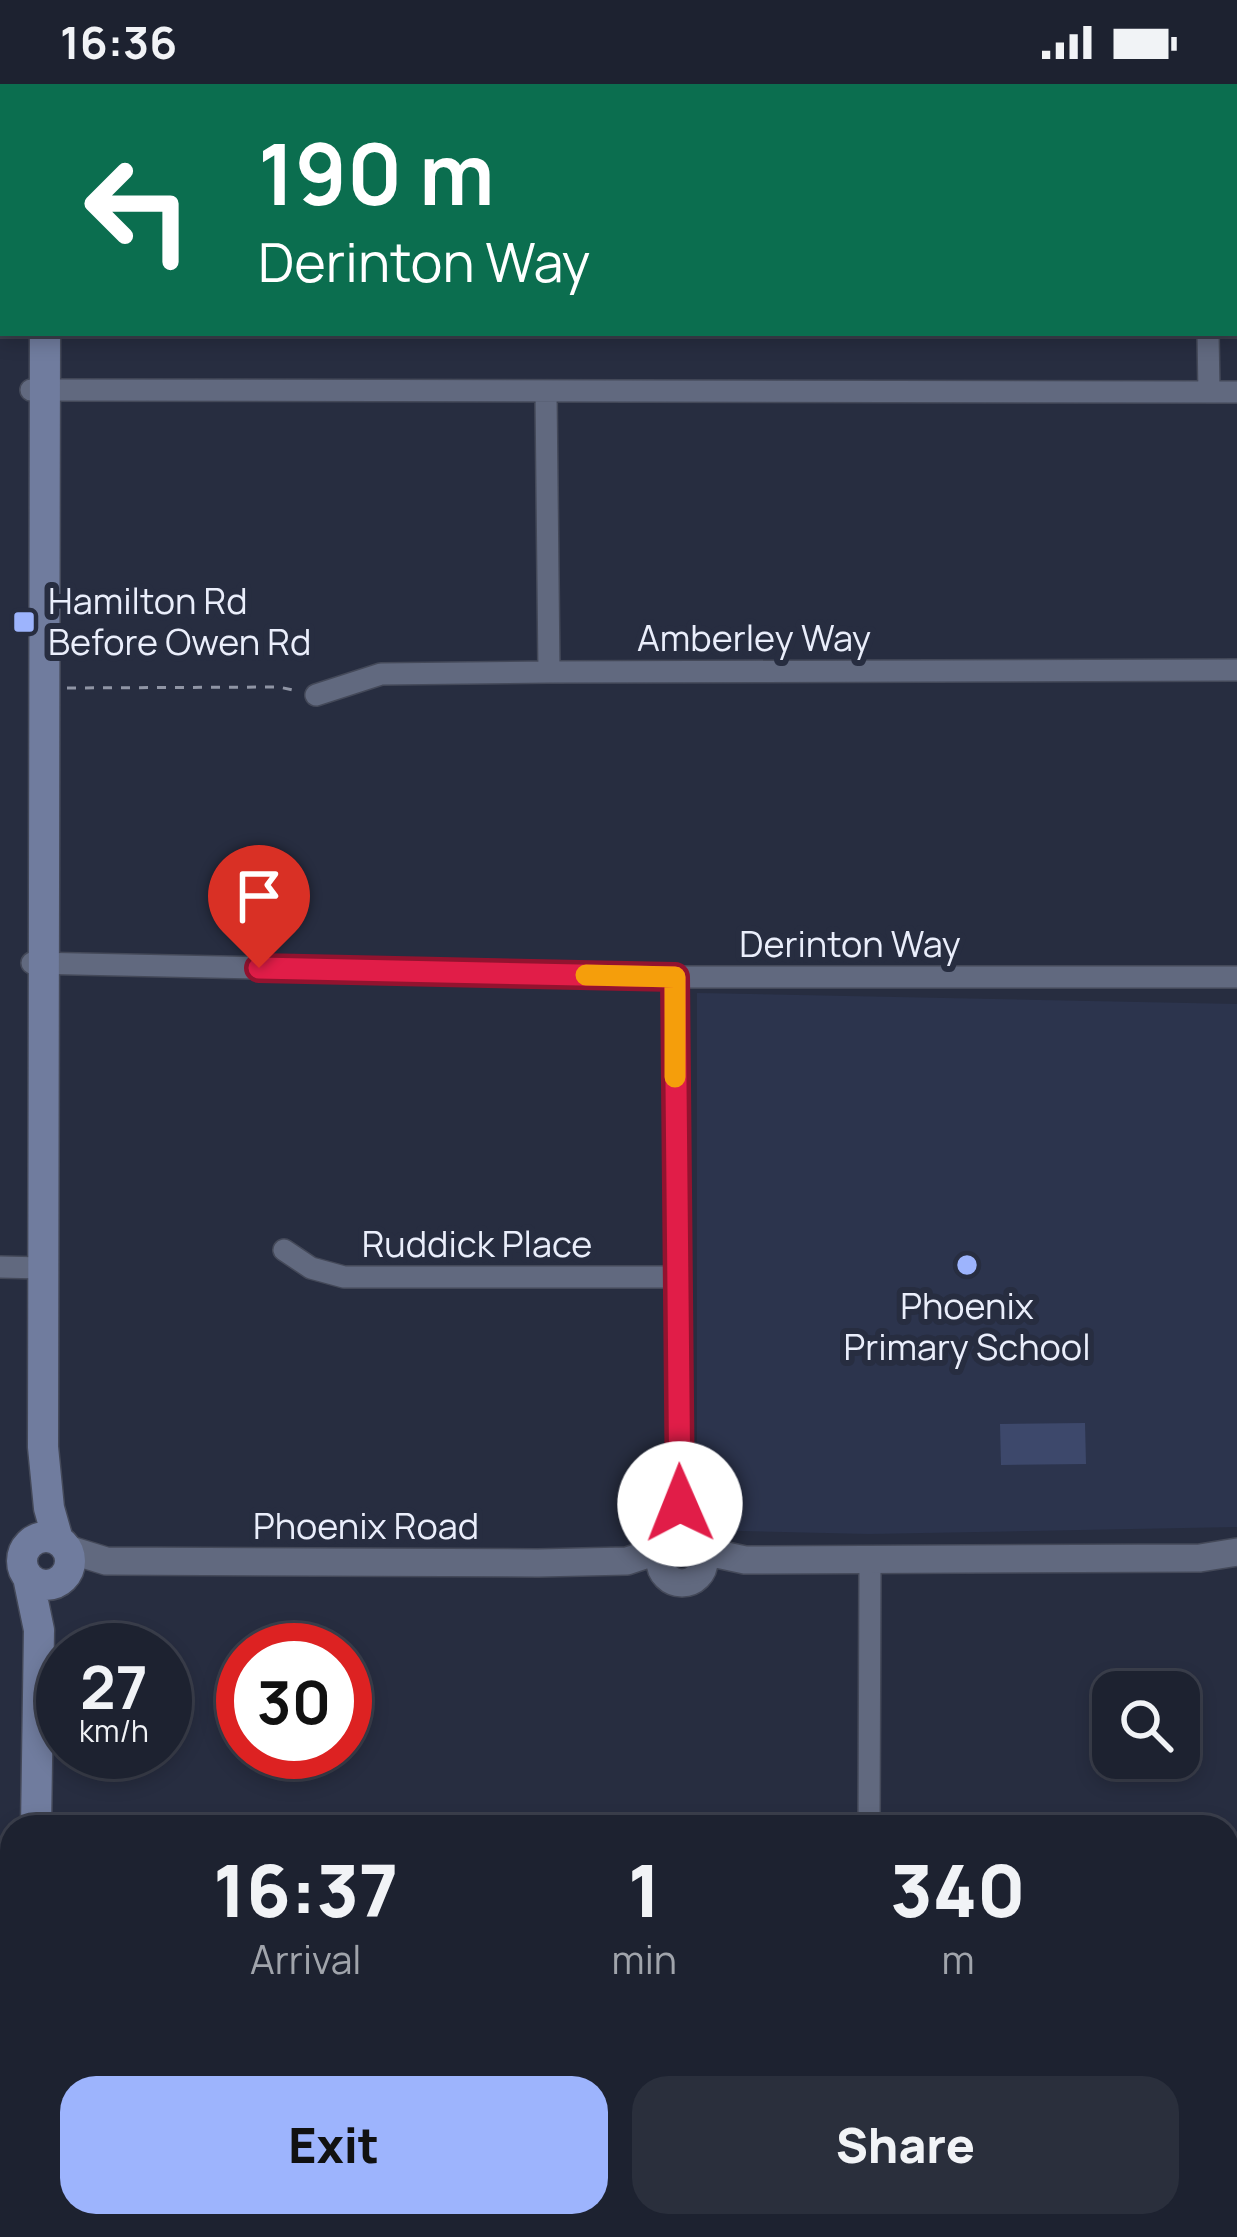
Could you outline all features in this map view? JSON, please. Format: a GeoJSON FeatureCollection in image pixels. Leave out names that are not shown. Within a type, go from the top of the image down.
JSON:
{"type":"FeatureCollection","features":[{"type":"Feature","properties":{"kind":"main road"},"geometry":{"type":"LineString","coordinates":[[31,336],[38,390],[38,963],[24,1268],[58,1556],[41,1623]]}},
{"type":"Feature","properties":{"kind":"main road"},"geometry":{"type":"LineString","coordinates":[[38,390],[45,336]]}},
{"type":"Feature","properties":{"kind":"main road"},"geometry":{"type":"LineString","coordinates":[[38,1623],[28,1577],[49,1585],[58,1556]]}},
{"type":"Feature","properties":{"kind":"main road"},"geometry":{"type":"LineString","coordinates":[[36,1815],[37,1779]]}},
{"type":"Feature","properties":{"kind":"street"},"geometry":{"type":"LineString","coordinates":[[1208,336],[1209,392]]}},
{"type":"Feature","properties":{"kind":"street"},"geometry":{"type":"LineString","coordinates":[[38,390],[1237,392]]}},
{"type":"Feature","properties":{"kind":"street"},"geometry":{"type":"LineString","coordinates":[[546,393],[549,672]]}},
{"type":"Feature","properties":{"kind":"street","name":"Amberley Way"},"geometry":{"type":"LineString","coordinates":[[316,694],[381,674],[1237,670]]}},
{"type":"Feature","properties":{"kind":"street","name":"Derinton Way"},"geometry":{"type":"LineString","coordinates":[[38,963],[675,977],[1237,977]]}},
{"type":"Feature","properties":{"kind":"street"},"geometry":{"type":"LineString","coordinates":[[675,977],[680,1504],[666,1556],[682,1583],[700,1556]]}},
{"type":"Feature","properties":{"kind":"street","name":"Ruddick Place"},"geometry":{"type":"LineString","coordinates":[[284,1250],[311,1268],[344,1277],[676,1277]]}},
{"type":"Feature","properties":{"kind":"street"},"geometry":{"type":"LineString","coordinates":[[680,1504],[700,1556]]}},
{"type":"Feature","properties":{"kind":"street"},"geometry":{"type":"LineString","coordinates":[[666,1556],[681,1538],[700,1556],[745,1560],[1200,1558],[1237,1552]]}},
{"type":"Feature","properties":{"kind":"street","name":"Phoenix Road"},"geometry":{"type":"LineString","coordinates":[[58,1556],[106,1561],[627,1561],[666,1556]]}},
{"type":"Feature","properties":{"kind":"street"},"geometry":{"type":"LineString","coordinates":[[1200,1558],[1237,1564]]}},
{"type":"Feature","properties":{"kind":"street"},"geometry":{"type":"LineString","coordinates":[[869,1815],[870,1561]]}},
{"type":"Feature","properties":{"kind":"path"},"geometry":{"type":"LineString","coordinates":[[54,688],[278,688],[316,694]]}},
{"type":"Feature","properties":{"kind":"shaded area","name":"Phoenix Primary School"},"geometry":{"type":"Polygon","coordinates":[[[697,993],[1237,1004],[1237,1527],[869,1534],[697,1530],[697,993]]]}},
{"type":"Feature","properties":{"kind":"shaded area"},"geometry":{"type":"Polygon","coordinates":[[[1085,1423],[1086,1464],[1001,1465],[1000,1424],[1085,1423]]]}},
{"type":"Feature","properties":{"kind":"slow traffic"},"geometry":{"type":"LineString","coordinates":[[586,975],[675,977],[675,1077]]}},
{"type":"Feature","properties":{"kind":"place","name":"Hamilton Rd Before Owen Rd"},"geometry":{"type":"Point","coordinates":[24,622]}},
{"type":"Feature","properties":{"kind":"place","name":"Phoenix Primary School"},"geometry":{"type":"Point","coordinates":[967,1265]}},
{"type":"Feature","properties":{"kind":"route"},"geometry":{"type":"LineString","coordinates":[[259,968],[675,977],[680,1504]]}}]}
